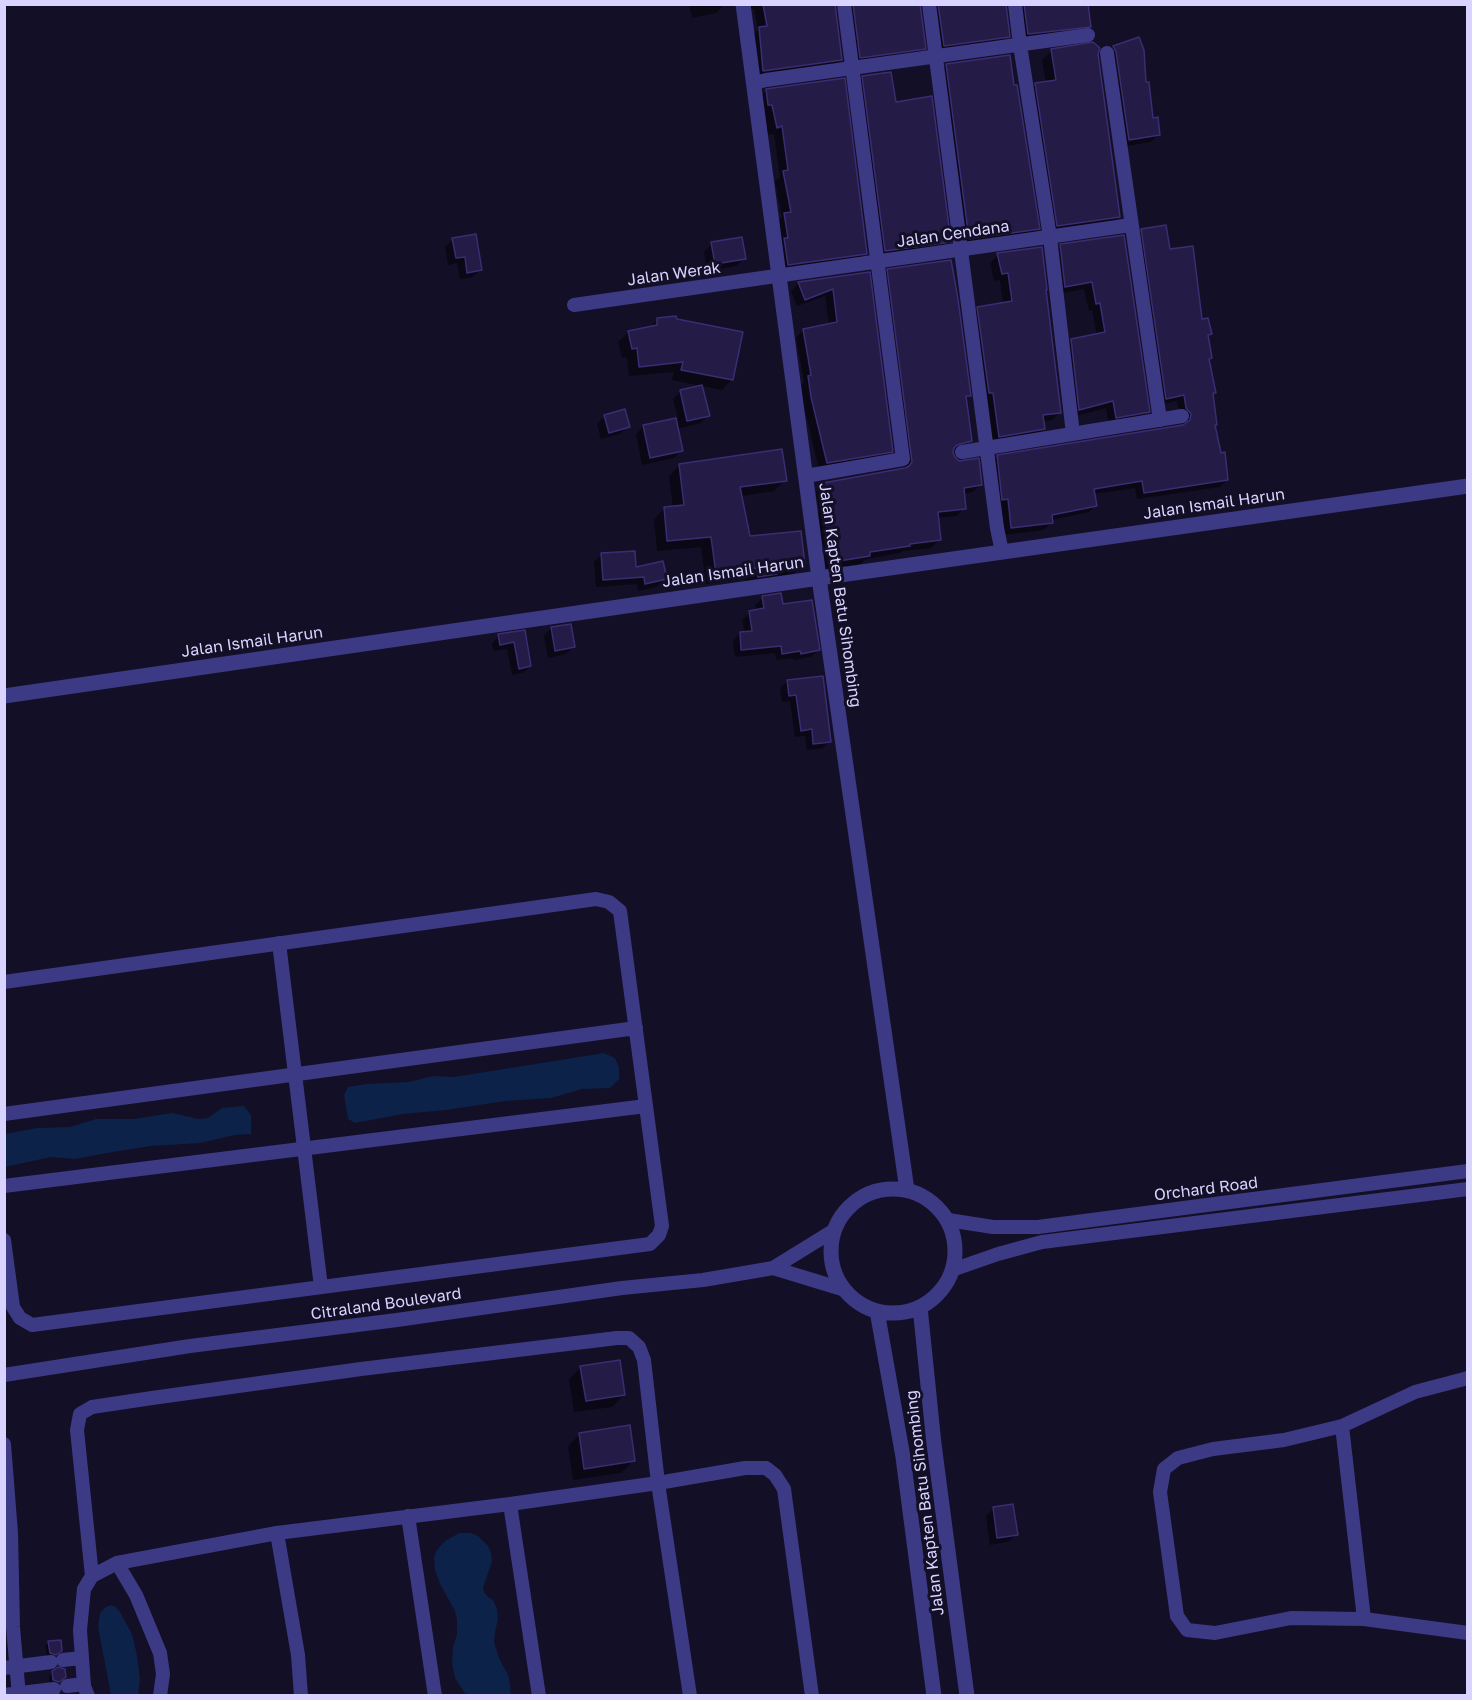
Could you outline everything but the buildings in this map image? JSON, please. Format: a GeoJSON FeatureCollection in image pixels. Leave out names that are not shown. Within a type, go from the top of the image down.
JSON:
{"type":"FeatureCollection","features":[{"type":"Feature","properties":{"kind":"street","name":"Jalan Kapten Batu Sihombing"},"geometry":{"type":"LineString","coordinates":[[743,4],[819,578],[907,1190]]}},
{"type":"Feature","properties":{"kind":"street"},"geometry":{"type":"LineString","coordinates":[[806,476],[903,459],[844,4]]}},
{"type":"Feature","properties":{"kind":"street"},"geometry":{"type":"LineString","coordinates":[[929,4],[1002,552]]}},
{"type":"Feature","properties":{"kind":"street"},"geometry":{"type":"LineString","coordinates":[[1015,4],[1050,237],[1073,434]]}},
{"type":"Feature","properties":{"kind":"street"},"geometry":{"type":"LineString","coordinates":[[754,83],[1088,35]]}},
{"type":"Feature","properties":{"kind":"street"},"geometry":{"type":"LineString","coordinates":[[1107,53],[1160,420]]}},
{"type":"Feature","properties":{"kind":"street","name":"Jalan Cendana"},"geometry":{"type":"LineString","coordinates":[[779,276],[1131,225]]}},
{"type":"Feature","properties":{"kind":"street","name":"Jalan Werak"},"geometry":{"type":"LineString","coordinates":[[574,305],[779,276]]}},
{"type":"Feature","properties":{"kind":"street"},"geometry":{"type":"LineString","coordinates":[[962,452],[1182,416]]}},
{"type":"Feature","properties":{"kind":"street","name":"Jalan Ismail Harun"},"geometry":{"type":"LineString","coordinates":[[4,696],[1467,486]]}},
{"type":"Feature","properties":{"kind":"street"},"geometry":{"type":"LineString","coordinates":[[4,982],[596,899],[609,902],[620,911],[662,1226],[660,1236],[650,1244],[33,1325],[20,1318],[13,1307],[4,1240]]}},
{"type":"Feature","properties":{"kind":"street"},"geometry":{"type":"LineString","coordinates":[[279,943],[321,1287]]}},
{"type":"Feature","properties":{"kind":"street"},"geometry":{"type":"LineString","coordinates":[[4,1114],[636,1028]]}},
{"type":"Feature","properties":{"kind":"street"},"geometry":{"type":"LineString","coordinates":[[4,1186],[646,1106]]}},
{"type":"Feature","properties":{"kind":"street","name":"Orchard Road"},"geometry":{"type":"LineString","coordinates":[[948,1220],[993,1227],[1038,1227],[1467,1172]]}},
{"type":"Feature","properties":{"kind":"street"},"geometry":{"type":"LineString","coordinates":[[891,1188],[907,1190],[930,1201],[948,1220],[953,1232],[955,1258],[952,1270],[940,1292],[931,1300],[899,1313],[878,1311],[852,1299],[842,1289],[830,1261],[833,1231],[840,1217],[862,1196],[876,1190],[891,1188]]}},
{"type":"Feature","properties":{"kind":"street","name":"Orchard Road"},"geometry":{"type":"LineString","coordinates":[[952,1270],[1042,1242],[1467,1189]]}},
{"type":"Feature","properties":{"kind":"street","name":"Citraland Boulevard"},"geometry":{"type":"LineString","coordinates":[[4,1375],[190,1346],[622,1288],[703,1280],[772,1268],[833,1231]]}},
{"type":"Feature","properties":{"kind":"street","name":"Citraland Boulevard"},"geometry":{"type":"LineString","coordinates":[[772,1268],[842,1289]]}},
{"type":"Feature","properties":{"kind":"street","name":"Jalan Kapten Batu Sihombing"},"geometry":{"type":"LineString","coordinates":[[920,1306],[934,1444],[967,1695]]}},
{"type":"Feature","properties":{"kind":"street","name":"Jalan Kapten Batu Sihombing"},"geometry":{"type":"LineString","coordinates":[[878,1311],[903,1456],[934,1695]]}},
{"type":"Feature","properties":{"kind":"street"},"geometry":{"type":"LineString","coordinates":[[92,1576],[77,1430],[81,1414],[92,1407],[361,1369],[629,1338],[639,1347],[644,1360],[658,1483],[690,1695]]}},
{"type":"Feature","properties":{"kind":"street"},"geometry":{"type":"LineString","coordinates":[[1467,1378],[1415,1392],[1342,1426],[1284,1440],[1213,1449],[1178,1458],[1164,1468],[1160,1492],[1177,1616],[1187,1630],[1215,1633],[1291,1618],[1364,1619],[1467,1633]]}},
{"type":"Feature","properties":{"kind":"street"},"geometry":{"type":"LineString","coordinates":[[1342,1426],[1364,1619]]}},
{"type":"Feature","properties":{"kind":"street"},"geometry":{"type":"LineString","coordinates":[[4,1444],[11,1533],[13,1627],[10,1667],[14,1694],[61,1687],[86,1690],[80,1630],[84,1588],[92,1576],[117,1563],[277,1533],[510,1504],[745,1468],[766,1468],[776,1475],[784,1489],[812,1695]]}},
{"type":"Feature","properties":{"kind":"street"},"geometry":{"type":"LineString","coordinates":[[510,1504],[539,1695]]}},
{"type":"Feature","properties":{"kind":"street"},"geometry":{"type":"LineString","coordinates":[[408,1516],[435,1695]]}},
{"type":"Feature","properties":{"kind":"street"},"geometry":{"type":"LineString","coordinates":[[277,1533],[298,1655],[301,1695]]}},
{"type":"Feature","properties":{"kind":"street"},"geometry":{"type":"LineString","coordinates":[[117,1563],[136,1595],[160,1653],[163,1674],[160,1695]]}},
{"type":"Feature","properties":{"kind":"street"},"geometry":{"type":"LineString","coordinates":[[4,1601],[13,1627]]}},
{"type":"Feature","properties":{"kind":"street"},"geometry":{"type":"LineString","coordinates":[[10,1667],[81,1658]]}},
{"type":"Feature","properties":{"kind":"water"},"geometry":{"type":"Polygon","coordinates":[[[604,1053],[615,1058],[619,1067],[619,1079],[610,1088],[582,1089],[551,1098],[506,1101],[403,1114],[355,1123],[348,1119],[344,1095],[348,1087],[409,1082],[433,1076],[454,1077],[604,1053]]]}},
{"type":"Feature","properties":{"kind":"water"},"geometry":{"type":"Polygon","coordinates":[[[244,1106],[251,1115],[251,1134],[200,1143],[151,1146],[75,1159],[51,1157],[5,1167],[5,1134],[37,1128],[70,1127],[96,1119],[134,1119],[172,1113],[199,1119],[208,1118],[222,1108],[244,1106]]]}},
{"type":"Feature","properties":{"kind":"water"},"geometry":{"type":"Polygon","coordinates":[[[459,1533],[471,1533],[478,1536],[491,1552],[492,1562],[483,1587],[484,1592],[493,1600],[497,1609],[498,1620],[494,1642],[509,1677],[511,1695],[466,1695],[455,1678],[452,1663],[457,1619],[440,1584],[434,1558],[437,1550],[445,1541],[459,1533]]]}},
{"type":"Feature","properties":{"kind":"water"},"geometry":{"type":"Polygon","coordinates":[[[111,1605],[120,1612],[132,1634],[140,1679],[138,1695],[111,1695],[98,1627],[100,1613],[111,1605]]]}}]}
